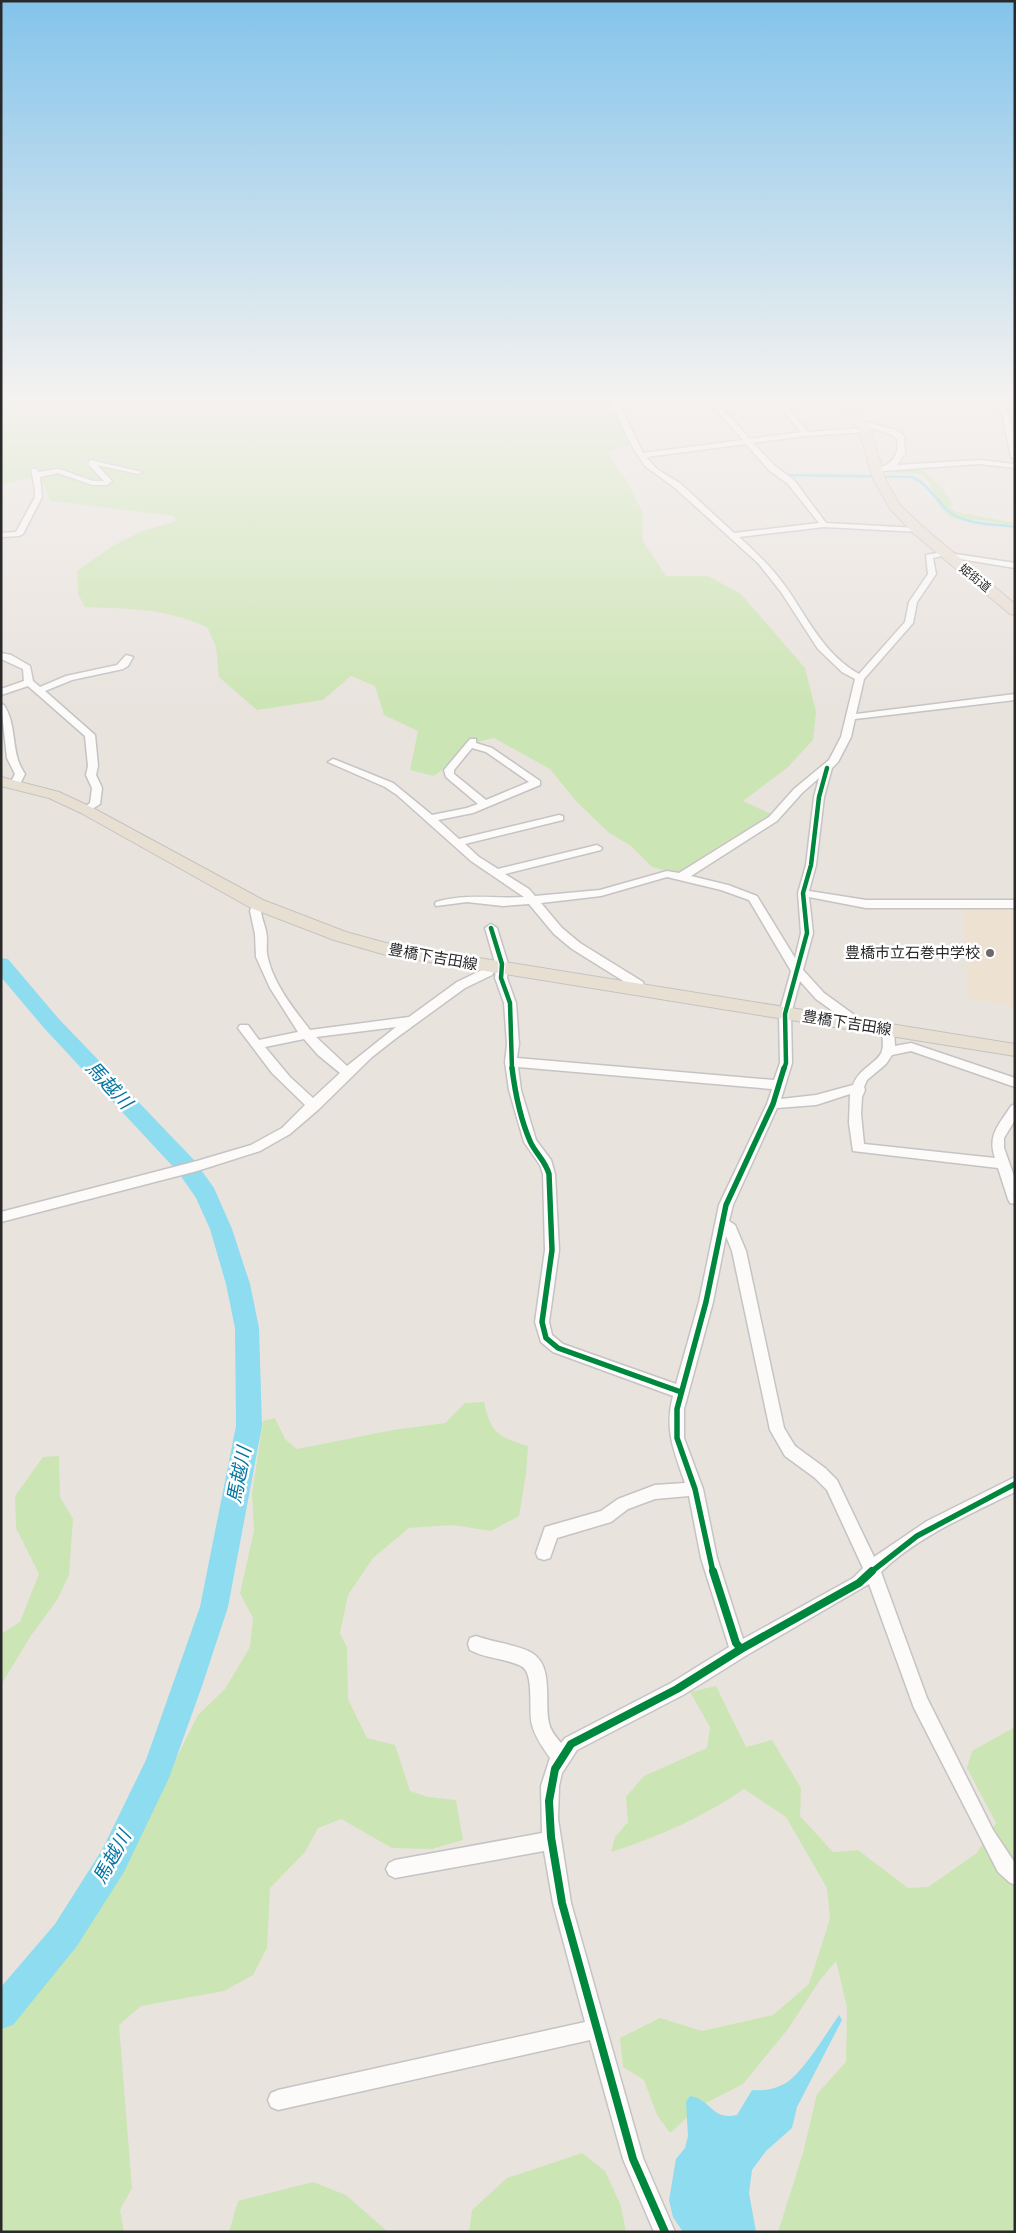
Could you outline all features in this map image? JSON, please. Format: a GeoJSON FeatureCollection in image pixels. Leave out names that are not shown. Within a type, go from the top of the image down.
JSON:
{"type":"FeatureCollection","features":[{"type":"Feature","properties":{"kind":"highway","name":"姫街道"},"geometry":{"type":"LineString","coordinates":[[892,501],[918,530],[1015,611]]}},
{"type":"Feature","properties":{"kind":"main road","name":"豊橋下吉田線"},"geometry":{"type":"LineString","coordinates":[[8,782],[54,795],[86,810],[257,904],[340,936],[377,946],[496,968],[1015,1050]]}},
{"type":"Feature","properties":{"kind":"street"},"geometry":{"type":"LineString","coordinates":[[1,535],[19,534],[29,513],[38,501]]}},
{"type":"Feature","properties":{"kind":"street"},"geometry":{"type":"LineString","coordinates":[[694,501],[711,518],[734,535],[775,578],[802,620],[831,657],[860,678]]}},
{"type":"Feature","properties":{"kind":"street"},"geometry":{"type":"LineString","coordinates":[[806,501],[824,525]]}},
{"type":"Feature","properties":{"kind":"street"},"geometry":{"type":"LineString","coordinates":[[734,535],[824,525],[918,530]]}},
{"type":"Feature","properties":{"kind":"street"},"geometry":{"type":"LineString","coordinates":[[741,1649],[736,1643],[709,1558],[695,1489],[677,1438],[677,1409],[696,1342],[722,1223],[733,1187],[773,1104],[786,1063],[785,1014],[807,933],[803,893],[811,865],[819,797],[827,768],[843,745],[860,678],[909,623],[913,602],[932,574],[929,556],[948,555],[1015,566]]}},
{"type":"Feature","properties":{"kind":"street"},"geometry":{"type":"LineString","coordinates":[[1,656],[8,657],[26,668],[30,682],[90,735],[93,766],[91,775],[97,795],[95,804],[86,810]]}},
{"type":"Feature","properties":{"kind":"street"},"geometry":{"type":"LineString","coordinates":[[40,690],[69,678],[120,667],[125,664],[129,657]]}},
{"type":"Feature","properties":{"kind":"street"},"geometry":{"type":"LineString","coordinates":[[1,692],[30,682]]}},
{"type":"Feature","properties":{"kind":"street"},"geometry":{"type":"LineString","coordinates":[[851,717],[1015,696]]}},
{"type":"Feature","properties":{"kind":"street"},"geometry":{"type":"LineString","coordinates":[[1,707],[6,720],[11,762],[20,774],[8,782]]}},
{"type":"Feature","properties":{"kind":"street"},"geometry":{"type":"LineString","coordinates":[[431,819],[469,811],[536,783],[490,750],[472,743],[449,770],[449,775],[484,804]]}},
{"type":"Feature","properties":{"kind":"street"},"geometry":{"type":"LineString","coordinates":[[333,762],[389,784],[487,869],[517,884],[534,900],[558,932],[586,953],[639,985],[639,991]]}},
{"type":"Feature","properties":{"kind":"street"},"geometry":{"type":"LineString","coordinates":[[683,876],[773,819],[802,787],[822,769],[827,768]]}},
{"type":"Feature","properties":{"kind":"street"},"geometry":{"type":"LineString","coordinates":[[456,843],[559,818]]}},
{"type":"Feature","properties":{"kind":"street"},"geometry":{"type":"LineString","coordinates":[[498,874],[597,848]]}},
{"type":"Feature","properties":{"kind":"street"},"geometry":{"type":"LineString","coordinates":[[440,904],[467,899],[503,902],[601,893],[667,874],[683,876],[753,898],[797,971],[820,996],[849,1017],[852,1024]]}},
{"type":"Feature","properties":{"kind":"street"},"geometry":{"type":"LineString","coordinates":[[803,893],[866,904],[1015,904]]}},
{"type":"Feature","properties":{"kind":"street"},"geometry":{"type":"LineString","coordinates":[[257,904],[255,907],[262,934],[262,958],[283,1000],[317,1046],[348,1073]]}},
{"type":"Feature","properties":{"kind":"street"},"geometry":{"type":"LineString","coordinates":[[491,928],[496,968],[510,1003],[515,1090],[530,1142],[546,1163],[549,1174],[552,1250],[542,1322],[543,1334],[550,1345],[681,1392]]}},
{"type":"Feature","properties":{"kind":"street"},"geometry":{"type":"LineString","coordinates":[[1,1217],[198,1166],[255,1148],[286,1132],[368,1054],[446,995],[496,968]]}},
{"type":"Feature","properties":{"kind":"street"},"geometry":{"type":"LineString","coordinates":[[256,1045],[308,1034],[415,1020]]}},
{"type":"Feature","properties":{"kind":"street"},"geometry":{"type":"LineString","coordinates":[[244,1028],[256,1045],[305,1100],[315,1106]]}},
{"type":"Feature","properties":{"kind":"street"},"geometry":{"type":"LineString","coordinates":[[888,1030],[888,1052],[881,1063],[868,1071],[860,1081],[854,1116],[858,1148],[1003,1164]]}},
{"type":"Feature","properties":{"kind":"street"},"geometry":{"type":"LineString","coordinates":[[888,1052],[911,1047],[1015,1083]]}},
{"type":"Feature","properties":{"kind":"street"},"geometry":{"type":"LineString","coordinates":[[512,1062],[780,1086]]}},
{"type":"Feature","properties":{"kind":"street"},"geometry":{"type":"LineString","coordinates":[[773,1104],[816,1100],[853,1089],[858,1090]]}},
{"type":"Feature","properties":{"kind":"street"},"geometry":{"type":"LineString","coordinates":[[1015,1109],[998,1138],[1003,1164],[1015,1200]]}},
{"type":"Feature","properties":{"kind":"street"},"geometry":{"type":"LineString","coordinates":[[722,1223],[730,1229],[739,1251],[777,1430],[790,1451],[832,1485],[860,1540],[873,1572],[920,1702],[987,1836],[1004,1866],[1015,1876]]}},
{"type":"Feature","properties":{"kind":"street"},"geometry":{"type":"LineString","coordinates":[[665,2232],[633,2159],[562,1903],[556,1872],[550,1805],[552,1775],[560,1756],[571,1744],[676,1689],[741,1649],[859,1583],[873,1572],[886,1557],[942,1521],[1015,1484]]}},
{"type":"Feature","properties":{"kind":"street"},"geometry":{"type":"LineString","coordinates":[[544,1553],[551,1532],[606,1517],[623,1504],[655,1492],[695,1489]]}},
{"type":"Feature","properties":{"kind":"street"},"geometry":{"type":"LineString","coordinates":[[476,1644],[483,1648],[527,1659],[532,1663],[537,1680],[540,1723],[547,1740],[560,1756]]}},
{"type":"Feature","properties":{"kind":"street"},"geometry":{"type":"LineString","coordinates":[[395,1868],[553,1840]]}},
{"type":"Feature","properties":{"kind":"street"},"geometry":{"type":"LineString","coordinates":[[278,2100],[596,2029]]}},
{"type":"Feature","properties":{"kind":"shaded area","name":"豊橋市立石巻中学校"},"geometry":{"type":"Polygon","coordinates":[[[962,906],[1015,906],[1015,1006],[969,999],[962,906]]]}},
{"type":"Feature","properties":{"kind":"green space"},"geometry":{"type":"Polygon","coordinates":[[[52,501],[637,501],[643,513],[642,540],[666,576],[708,576],[741,594],[805,668],[816,712],[813,740],[787,768],[743,801],[771,814],[678,874],[652,867],[631,846],[608,832],[576,801],[550,769],[494,738],[469,744],[459,757],[434,776],[410,770],[418,731],[384,715],[375,686],[351,676],[323,700],[257,710],[219,677],[216,647],[207,627],[162,613],[133,609],[85,607],[78,594],[77,571],[113,546],[142,531],[177,521],[173,516],[52,501]]]}},
{"type":"Feature","properties":{"kind":"green space"},"geometry":{"type":"Polygon","coordinates":[[[938,501],[951,501],[950,507],[956,512],[1015,523],[1015,525],[954,518],[945,513],[938,501]]]}},
{"type":"Feature","properties":{"kind":"green space"},"geometry":{"type":"Polygon","coordinates":[[[484,1402],[490,1421],[497,1432],[509,1440],[528,1446],[526,1474],[519,1516],[491,1531],[453,1525],[409,1528],[373,1558],[348,1595],[340,1633],[347,1647],[348,1699],[367,1738],[395,1745],[410,1791],[428,1797],[456,1800],[463,1840],[432,1849],[392,1848],[341,1819],[318,1828],[305,1852],[270,1888],[267,1948],[253,1975],[224,1991],[141,2006],[119,2025],[132,2188],[120,2210],[124,2232],[1,2232],[1,2028],[57,1964],[97,1909],[127,1857],[198,1715],[225,1689],[250,1647],[253,1618],[240,1593],[254,1531],[252,1494],[263,1421],[275,1418],[285,1439],[297,1449],[393,1430],[445,1423],[465,1403],[484,1402]]]}},
{"type":"Feature","properties":{"kind":"green space"},"geometry":{"type":"Polygon","coordinates":[[[59,1456],[60,1497],[73,1519],[69,1575],[57,1600],[30,1637],[1,1685],[1,1634],[20,1622],[39,1574],[16,1528],[15,1496],[43,1457],[59,1456]]]}},
{"type":"Feature","properties":{"kind":"green space"},"geometry":{"type":"Polygon","coordinates":[[[716,1686],[746,1747],[772,1740],[801,1788],[800,1816],[833,1852],[858,1850],[908,1888],[928,1887],[977,1853],[996,1823],[967,1768],[972,1751],[1015,1727],[1015,2232],[778,2232],[803,2153],[817,2094],[846,2062],[847,2007],[836,1961],[820,1980],[788,2029],[743,2084],[700,2106],[670,2133],[657,2115],[644,2080],[623,2067],[620,2038],[660,2018],[702,2031],[773,2015],[809,1984],[830,1919],[827,1888],[786,1817],[744,1789],[713,1809],[680,1825],[646,1840],[611,1852],[615,1837],[628,1822],[626,1797],[644,1776],[707,1748],[710,1727],[690,1692],[716,1686]]]}},
{"type":"Feature","properties":{"kind":"green space"},"geometry":{"type":"Polygon","coordinates":[[[582,2153],[605,2171],[621,2206],[626,2232],[469,2232],[472,2210],[507,2178],[582,2153]]]}},
{"type":"Feature","properties":{"kind":"green space"},"geometry":{"type":"Polygon","coordinates":[[[313,2182],[346,2195],[388,2232],[229,2232],[238,2201],[313,2182]]]}},
{"type":"Feature","properties":{"kind":"water"},"geometry":{"type":"Polygon","coordinates":[[[839,2015],[842,2020],[797,2107],[792,2128],[766,2151],[752,2170],[749,2193],[756,2232],[683,2232],[673,2217],[669,2200],[676,2159],[685,2148],[688,2136],[686,2102],[690,2096],[703,2101],[722,2115],[737,2115],[752,2090],[774,2088],[786,2083],[793,2077],[814,2052],[839,2015]]]}},
{"type":"Feature","properties":{"kind":"waterway"},"geometry":{"type":"LineString","coordinates":[[939,501],[948,511],[968,521],[1015,527]]}},
{"type":"Feature","properties":{"kind":"waterway","name":"馬越川"},"geometry":{"type":"LineString","coordinates":[[1,964],[51,1023],[186,1166],[206,1194],[221,1229],[238,1284],[247,1328],[249,1375],[249,1426],[214,1607],[188,1686],[158,1767],[113,1861],[66,1935],[1,2013]]}},
{"type":"Feature","properties":{"kind":"cycle path"},"geometry":{"type":"LineString","coordinates":[[741,1649],[736,1643],[709,1558],[695,1489],[677,1438],[677,1409],[706,1302],[726,1205],[773,1104],[786,1063],[785,1014],[807,933],[803,893],[811,865],[819,797],[827,768]]}},
{"type":"Feature","properties":{"kind":"cycle path"},"geometry":{"type":"LineString","coordinates":[[491,928],[502,964],[501,978],[510,1003],[513,1044],[511,1062],[515,1090],[530,1142],[546,1163],[549,1174],[552,1250],[542,1322],[545,1335],[548,1341],[558,1348],[681,1392]]}},
{"type":"Feature","properties":{"kind":"cycle path"},"geometry":{"type":"LineString","coordinates":[[665,2232],[633,2159],[562,1903],[549,1819],[550,1786],[556,1765],[571,1744],[677,1689],[741,1649],[859,1583],[883,1560],[917,1536],[949,1517],[1015,1484]]}},
{"type":"Feature","properties":{"kind":"place","name":"豊橋市立石巻中学校"},"geometry":{"type":"Point","coordinates":[990,953]}}]}
